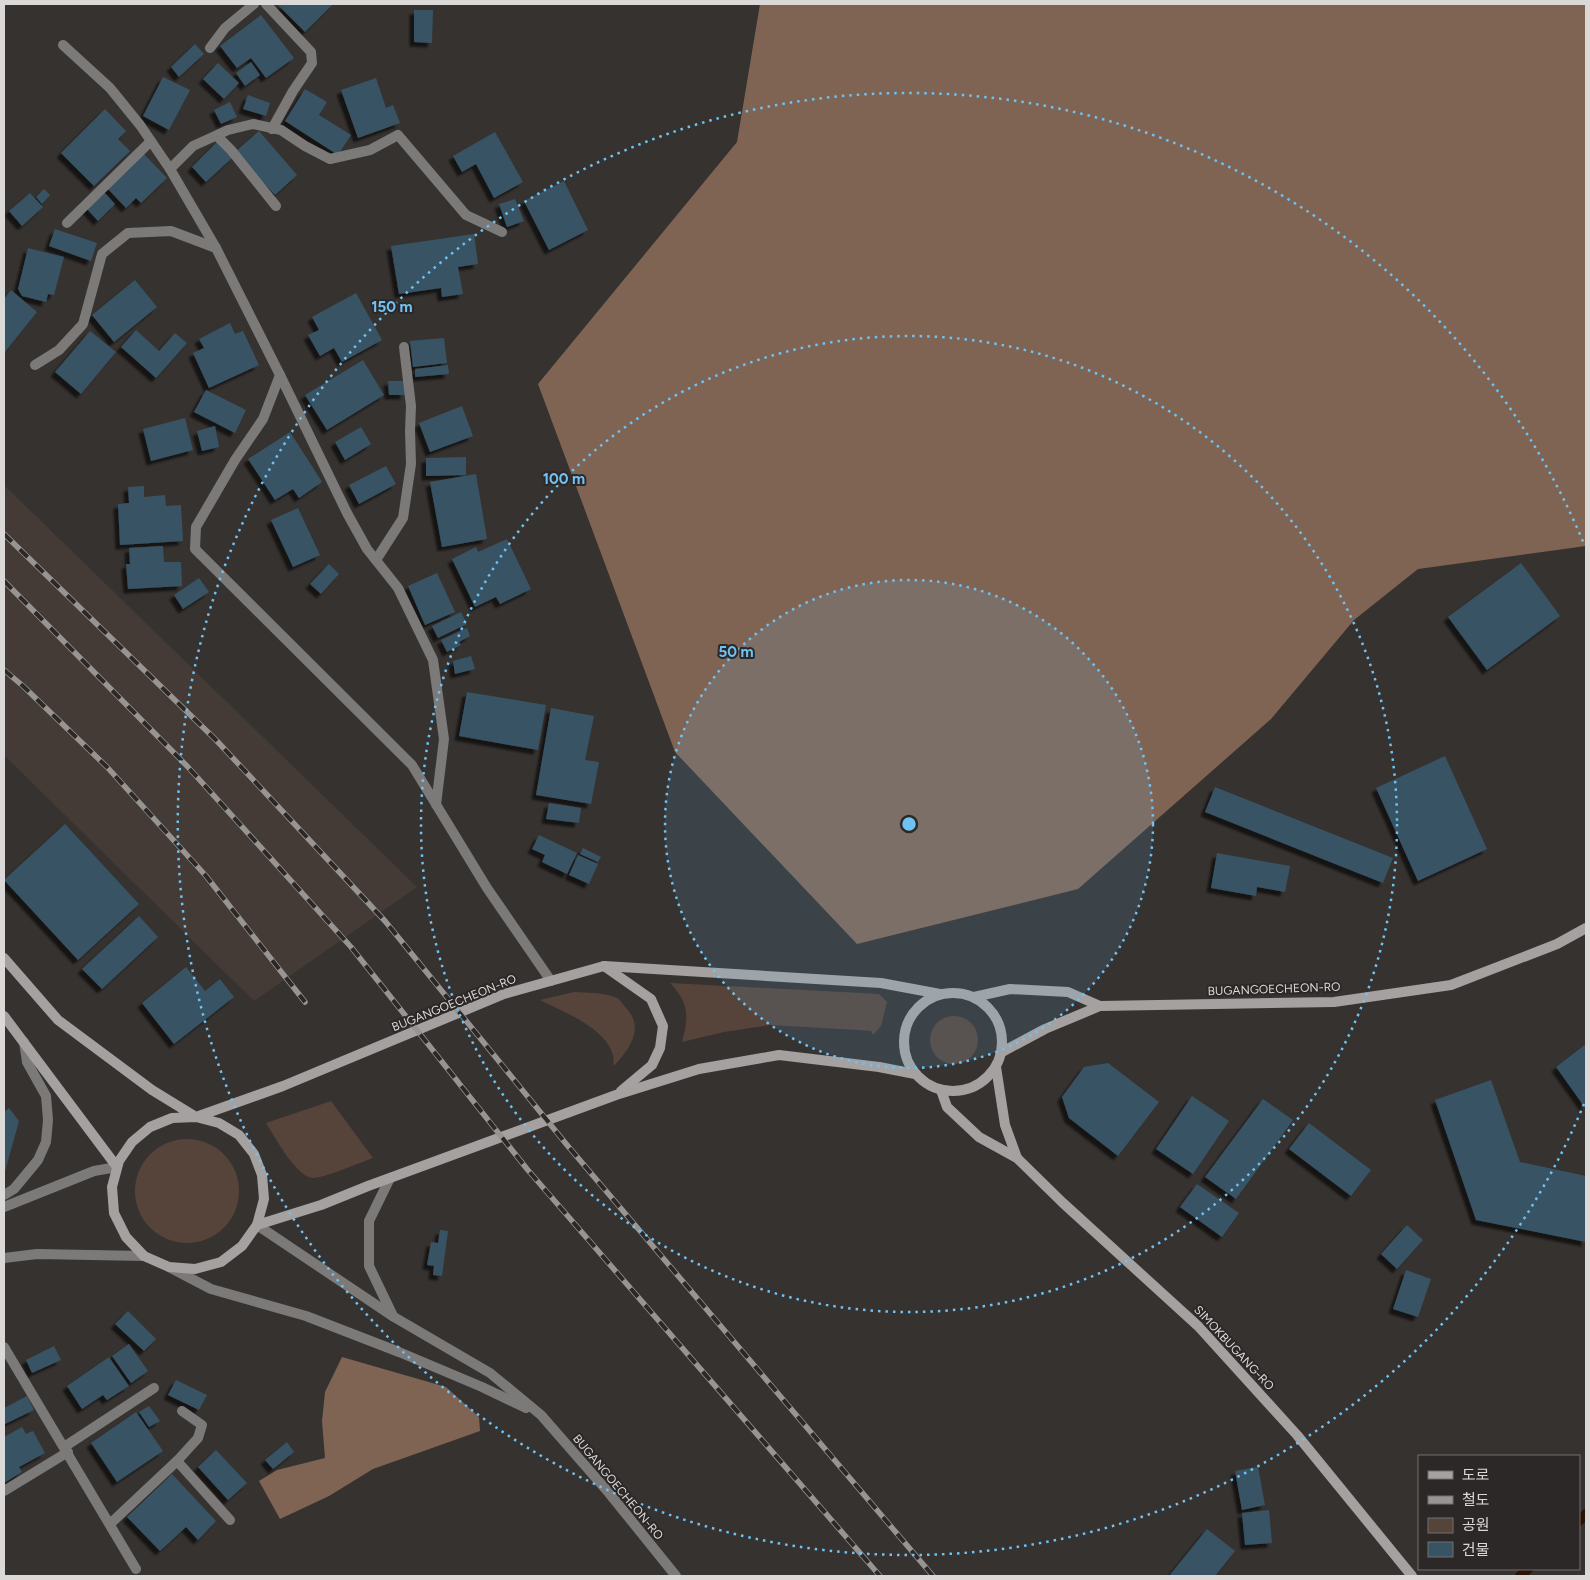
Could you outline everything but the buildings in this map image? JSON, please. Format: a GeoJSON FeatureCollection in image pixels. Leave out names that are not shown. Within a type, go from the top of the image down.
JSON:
{"type":"FeatureCollection","features":[{"type":"Feature","properties":{"kind":"main road","name":"BUGANGOECHEON-RO"},"geometry":{"type":"LineString","coordinates":[[1002,1052],[1045,1029],[1100,1006],[1334,1002],[1451,985],[1557,944],[1586,928]]}},
{"type":"Feature","properties":{"kind":"main road"},"geometry":{"type":"LineString","coordinates":[[4,958],[58,1020],[152,1090],[196,1117],[219,1123],[239,1135],[254,1154],[262,1176],[264,1199],[258,1224],[242,1246],[220,1262],[195,1269],[169,1267],[144,1256],[126,1237],[114,1213],[112,1187],[119,1161],[132,1142],[150,1127],[172,1118],[196,1117]]}},
{"type":"Feature","properties":{"kind":"main road","name":"BUGANGOECHEON-RO"},"geometry":{"type":"LineString","coordinates":[[196,1117],[283,1086],[504,994],[604,966],[881,983],[940,994]]}},
{"type":"Feature","properties":{"kind":"main road"},"geometry":{"type":"LineString","coordinates":[[604,966],[651,999],[663,1026],[660,1048],[652,1065],[616,1095]]}},
{"type":"Feature","properties":{"kind":"main road","name":"BUGANGOECHEON-RO"},"geometry":{"type":"LineString","coordinates":[[974,996],[1010,989],[1068,992],[1100,1006]]}},
{"type":"Feature","properties":{"kind":"main road"},"geometry":{"type":"LineString","coordinates":[[957,992],[974,996],[988,1006],[998,1020],[1002,1036],[1002,1052],[996,1067],[986,1079],[972,1087],[957,1092],[941,1090],[926,1084],[914,1074],[907,1059],[904,1044],[905,1028],[912,1013],[925,1001],[940,994],[957,992]]}},
{"type":"Feature","properties":{"kind":"main road"},"geometry":{"type":"LineString","coordinates":[[4,1016],[117,1168]]}},
{"type":"Feature","properties":{"kind":"main road"},"geometry":{"type":"LineString","coordinates":[[258,1224],[321,1205],[616,1095],[699,1069],[778,1055],[879,1067],[914,1074]]}},
{"type":"Feature","properties":{"kind":"main road"},"geometry":{"type":"LineString","coordinates":[[996,1067],[1005,1125],[1017,1158]]}},
{"type":"Feature","properties":{"kind":"main road"},"geometry":{"type":"LineString","coordinates":[[941,1090],[947,1107],[979,1137],[1017,1158]]}},
{"type":"Feature","properties":{"kind":"main road","name":"SIMOKBUGANG-RO"},"geometry":{"type":"LineString","coordinates":[[1017,1158],[1063,1203],[1198,1326],[1297,1435],[1412,1576]]}},
{"type":"Feature","properties":{"kind":"street"},"geometry":{"type":"LineString","coordinates":[[210,48],[225,28],[254,4]]}},
{"type":"Feature","properties":{"kind":"street"},"geometry":{"type":"LineString","coordinates":[[266,4],[311,52],[312,63],[293,91],[272,128]]}},
{"type":"Feature","properties":{"kind":"street"},"geometry":{"type":"LineString","coordinates":[[63,45],[110,88],[140,125],[170,169],[216,248],[347,513],[367,549],[398,588],[433,660],[444,739],[436,805]]}},
{"type":"Feature","properties":{"kind":"street"},"geometry":{"type":"LineString","coordinates":[[170,169],[193,146],[228,130],[252,124],[281,130],[305,146],[330,159],[370,150],[398,135],[466,215],[502,232]]}},
{"type":"Feature","properties":{"kind":"street"},"geometry":{"type":"LineString","coordinates":[[217,136],[231,150],[276,206]]}},
{"type":"Feature","properties":{"kind":"street"},"geometry":{"type":"LineString","coordinates":[[67,223],[151,141]]}},
{"type":"Feature","properties":{"kind":"street"},"geometry":{"type":"LineString","coordinates":[[35,365],[59,350],[83,324],[102,254],[128,233],[171,231],[216,248]]}},
{"type":"Feature","properties":{"kind":"street"},"geometry":{"type":"LineString","coordinates":[[376,560],[403,518],[411,464],[411,406],[404,347]]}},
{"type":"Feature","properties":{"kind":"street"},"geometry":{"type":"LineString","coordinates":[[280,375],[263,419],[235,460],[196,527],[194,549],[412,765],[487,888],[551,981]]}},
{"type":"Feature","properties":{"kind":"street"},"geometry":{"type":"LineString","coordinates":[[4,1195],[14,1189],[38,1160],[46,1142],[48,1120],[46,1096],[27,1062],[24,1042]]}},
{"type":"Feature","properties":{"kind":"street"},"geometry":{"type":"LineString","coordinates":[[4,1207],[94,1171],[117,1168]]}},
{"type":"Feature","properties":{"kind":"street"},"geometry":{"type":"LineString","coordinates":[[390,1178],[369,1221],[369,1266],[394,1317]]}},
{"type":"Feature","properties":{"kind":"street"},"geometry":{"type":"LineString","coordinates":[[258,1224],[394,1317],[490,1373],[541,1415]]}},
{"type":"Feature","properties":{"kind":"street"},"geometry":{"type":"LineString","coordinates":[[4,1258],[37,1254],[144,1256]]}},
{"type":"Feature","properties":{"kind":"street"},"geometry":{"type":"LineString","coordinates":[[169,1267],[211,1289],[306,1316],[399,1352],[482,1387],[541,1415]]}},
{"type":"Feature","properties":{"kind":"street"},"geometry":{"type":"LineString","coordinates":[[4,1347],[136,1569]]}},
{"type":"Feature","properties":{"kind":"street"},"geometry":{"type":"LineString","coordinates":[[4,1491],[154,1388]]}},
{"type":"Feature","properties":{"kind":"street"},"geometry":{"type":"LineString","coordinates":[[110,1524],[177,1461],[198,1438],[202,1425],[182,1412]]}},
{"type":"Feature","properties":{"kind":"street","name":"BUGANGOECHEON-RO"},"geometry":{"type":"LineString","coordinates":[[541,1415],[609,1493],[676,1576]]}},
{"type":"Feature","properties":{"kind":"street"},"geometry":{"type":"LineString","coordinates":[[177,1461],[230,1520]]}},
{"type":"Feature","properties":{"kind":"shaded area"},"geometry":{"type":"Polygon","coordinates":[[[760,4],[1586,4],[1586,546],[1418,569],[1354,620],[1271,719],[1078,889],[857,944],[675,752],[538,384],[737,142],[760,4]]]}},
{"type":"Feature","properties":{"kind":"shaded area"},"geometry":{"type":"Polygon","coordinates":[[[4,485],[417,887],[254,1001],[4,755],[4,485]]]}},
{"type":"Feature","properties":{"kind":"shaded area"},"geometry":{"type":"Polygon","coordinates":[[[342,1357],[446,1387],[479,1417],[480,1431],[373,1469],[329,1496],[280,1519],[259,1481],[277,1470],[325,1458],[322,1421],[325,1392],[342,1357]]]}},
{"type":"Feature","properties":{"kind":"green space"},"geometry":{"type":"Polygon","coordinates":[[[670,983],[879,994],[887,1002],[881,1026],[873,1035],[871,1031],[771,1025],[724,1032],[682,1042],[686,1025],[686,1010],[681,997],[670,983]]]}},
{"type":"Feature","properties":{"kind":"green space"},"geometry":{"type":"Polygon","coordinates":[[[574,992],[601,994],[617,998],[632,1017],[635,1024],[632,1039],[629,1047],[614,1066],[613,1055],[609,1045],[601,1036],[571,1015],[540,1000],[574,992]]]}},
{"type":"Feature","properties":{"kind":"green space"},"geometry":{"type":"Polygon","coordinates":[[[949,1016],[959,1016],[971,1023],[978,1035],[978,1045],[971,1057],[959,1064],[949,1064],[941,1060],[934,1053],[930,1045],[930,1035],[934,1027],[941,1020],[949,1016]]]}},
{"type":"Feature","properties":{"kind":"green space"},"geometry":{"type":"Polygon","coordinates":[[[331,1101],[373,1158],[333,1173],[313,1178],[306,1176],[293,1164],[266,1123],[331,1101]]]}},
{"type":"Feature","properties":{"kind":"green space"},"geometry":{"type":"Polygon","coordinates":[[[187,1139],[207,1143],[224,1154],[235,1171],[239,1191],[235,1211],[224,1228],[207,1239],[187,1243],[167,1239],[150,1228],[139,1211],[135,1191],[139,1171],[150,1154],[167,1143],[187,1139]]]}},
{"type":"Feature","properties":{"kind":"waterway"},"geometry":{"type":"LineString","coordinates":[[1580,1520],[1586,1514]]}},
{"type":"Feature","properties":{"kind":"waterway"},"geometry":{"type":"LineString","coordinates":[[1520,1576],[1527,1570]]}},
{"type":"Feature","properties":{"kind":"railway"},"geometry":{"type":"LineString","coordinates":[[4,534],[216,740],[385,921],[567,1145],[933,1576]]}},
{"type":"Feature","properties":{"kind":"railway"},"geometry":{"type":"LineString","coordinates":[[4,581],[187,766],[351,947],[527,1169],[880,1576]]}},
{"type":"Feature","properties":{"kind":"railway"},"geometry":{"type":"LineString","coordinates":[[4,670],[107,767],[206,876],[305,1002]]}}]}
